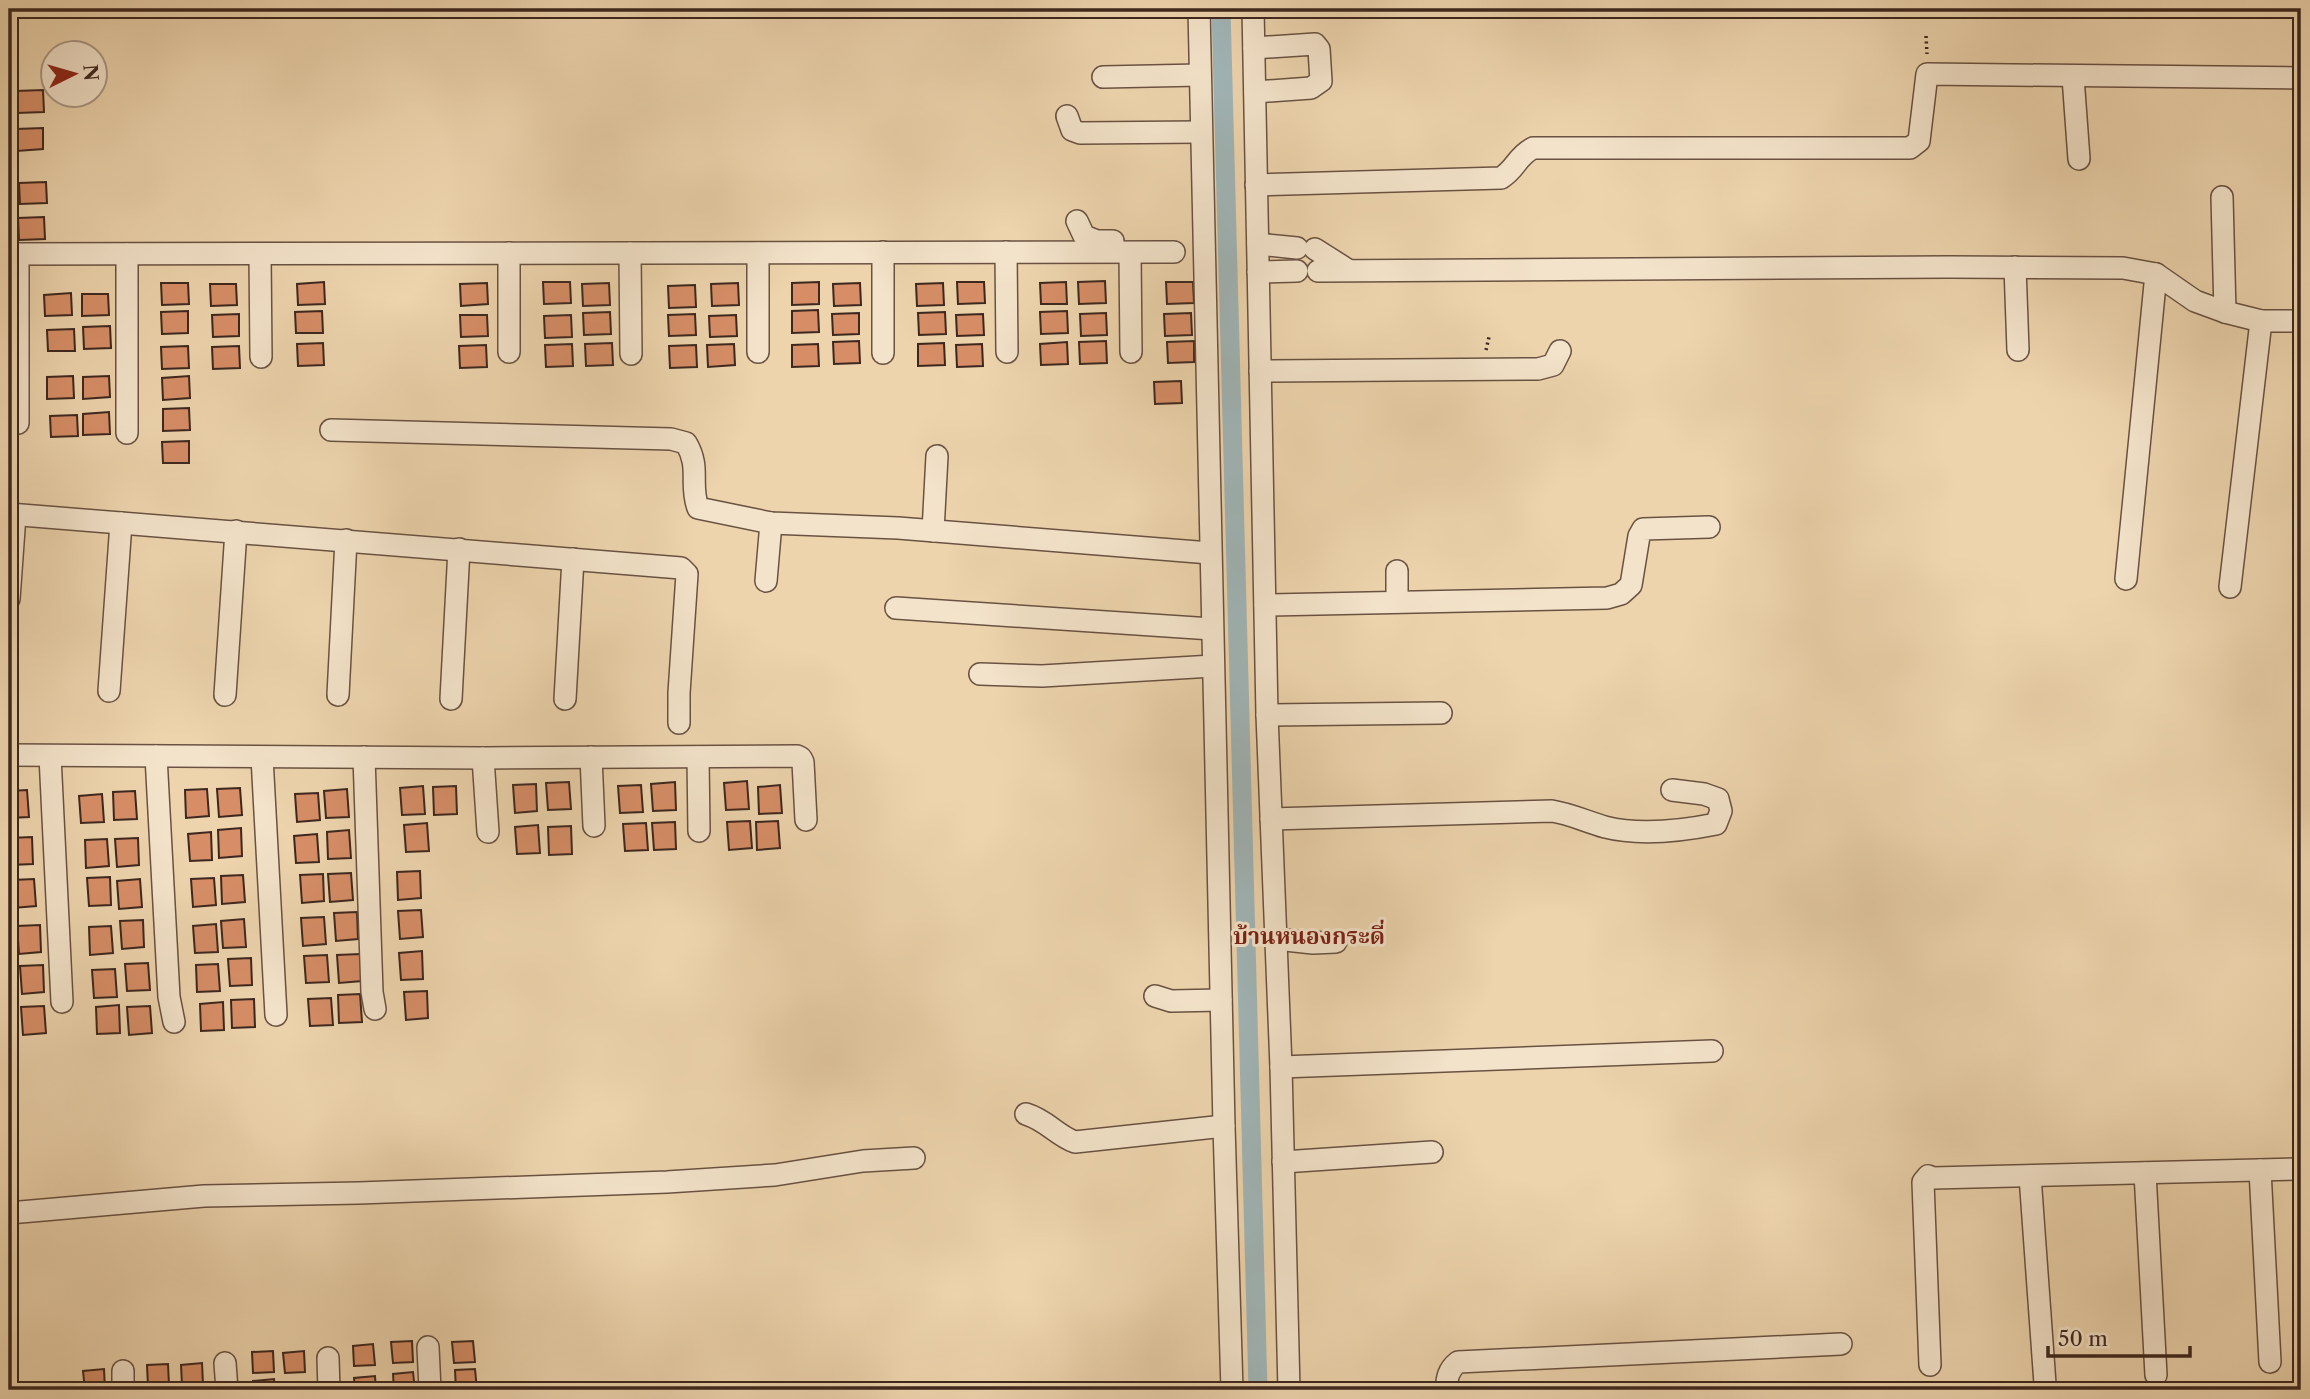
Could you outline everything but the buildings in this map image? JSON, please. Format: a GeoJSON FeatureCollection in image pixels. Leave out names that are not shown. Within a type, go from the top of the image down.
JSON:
{"type":"FeatureCollection","features":[{"type":"Feature","properties":{"kind":"street"},"geometry":{"type":"LineString","coordinates":[[1199,9],[1232,1390]]}},
{"type":"Feature","properties":{"kind":"street"},"geometry":{"type":"LineString","coordinates":[[1253,9],[1267,715],[1290,1390]]}},
{"type":"Feature","properties":{"kind":"street"},"geometry":{"type":"LineString","coordinates":[[1254,48],[1315,44],[1319,49],[1321,81],[1311,88],[1255,92]]}},
{"type":"Feature","properties":{"kind":"street"},"geometry":{"type":"LineString","coordinates":[[1256,185],[1501,178],[1512,171],[1520,155],[1533,148],[1910,148],[1919,141],[1927,74],[2301,78]]}},
{"type":"Feature","properties":{"kind":"street"},"geometry":{"type":"LineString","coordinates":[[1103,77],[1200,75]]}},
{"type":"Feature","properties":{"kind":"street"},"geometry":{"type":"LineString","coordinates":[[2073,77],[2079,159]]}},
{"type":"Feature","properties":{"kind":"street"},"geometry":{"type":"LineString","coordinates":[[1067,116],[1072,130],[1080,133],[1201,132]]}},
{"type":"Feature","properties":{"kind":"street"},"geometry":{"type":"LineString","coordinates":[[2222,197],[2225,312]]}},
{"type":"Feature","properties":{"kind":"street"},"geometry":{"type":"LineString","coordinates":[[1077,221],[1084,236],[1097,241],[1203,241]]}},
{"type":"Feature","properties":{"kind":"street"},"geometry":{"type":"LineString","coordinates":[[1258,244],[1306,248],[1348,270]]}},
{"type":"Feature","properties":{"kind":"street"},"geometry":{"type":"LineString","coordinates":[[883,252],[883,353]]}},
{"type":"Feature","properties":{"kind":"street"},"geometry":{"type":"LineString","coordinates":[[1006,252],[1007,352]]}},
{"type":"Feature","properties":{"kind":"street"},"geometry":{"type":"LineString","coordinates":[[18,423],[13,254],[1174,252]]}},
{"type":"Feature","properties":{"kind":"street"},"geometry":{"type":"LineString","coordinates":[[509,253],[509,352]]}},
{"type":"Feature","properties":{"kind":"street"},"geometry":{"type":"LineString","coordinates":[[630,253],[631,354]]}},
{"type":"Feature","properties":{"kind":"street"},"geometry":{"type":"LineString","coordinates":[[758,253],[758,352]]}},
{"type":"Feature","properties":{"kind":"street"},"geometry":{"type":"LineString","coordinates":[[1130,253],[1131,352]]}},
{"type":"Feature","properties":{"kind":"street"},"geometry":{"type":"LineString","coordinates":[[127,254],[127,433]]}},
{"type":"Feature","properties":{"kind":"street"},"geometry":{"type":"LineString","coordinates":[[260,254],[261,357]]}},
{"type":"Feature","properties":{"kind":"street"},"geometry":{"type":"LineString","coordinates":[[2015,267],[2018,350]]}},
{"type":"Feature","properties":{"kind":"street"},"geometry":{"type":"LineString","coordinates":[[1258,272],[2123,268],[2156,274],[2195,301],[2225,312],[2261,321],[2301,321]]}},
{"type":"Feature","properties":{"kind":"street"},"geometry":{"type":"LineString","coordinates":[[2126,579],[2156,274]]}},
{"type":"Feature","properties":{"kind":"street"},"geometry":{"type":"LineString","coordinates":[[2230,587],[2261,321]]}},
{"type":"Feature","properties":{"kind":"street"},"geometry":{"type":"LineString","coordinates":[[1260,371],[1538,369],[1553,365],[1560,351]]}},
{"type":"Feature","properties":{"kind":"street"},"geometry":{"type":"LineString","coordinates":[[331,430],[671,439],[686,443],[693,455],[696,468],[693,493],[698,508],[771,523],[933,531],[1210,553]]}},
{"type":"Feature","properties":{"kind":"street"},"geometry":{"type":"LineString","coordinates":[[933,531],[936,456]]}},
{"type":"Feature","properties":{"kind":"street"},"geometry":{"type":"LineString","coordinates":[[9,599],[12,514],[459,549],[685,570],[687,574],[679,723]]}},
{"type":"Feature","properties":{"kind":"street"},"geometry":{"type":"LineString","coordinates":[[109,691],[121,523]]}},
{"type":"Feature","properties":{"kind":"street"},"geometry":{"type":"LineString","coordinates":[[766,581],[771,523]]}},
{"type":"Feature","properties":{"kind":"street"},"geometry":{"type":"LineString","coordinates":[[1265,605],[1607,598],[1621,594],[1631,585],[1639,536],[1643,529],[1709,527]]}},
{"type":"Feature","properties":{"kind":"street"},"geometry":{"type":"LineString","coordinates":[[225,695],[236,531]]}},
{"type":"Feature","properties":{"kind":"street"},"geometry":{"type":"LineString","coordinates":[[338,695],[346,540]]}},
{"type":"Feature","properties":{"kind":"street"},"geometry":{"type":"LineString","coordinates":[[451,699],[459,549]]}},
{"type":"Feature","properties":{"kind":"street"},"geometry":{"type":"LineString","coordinates":[[565,699],[573,559]]}},
{"type":"Feature","properties":{"kind":"street"},"geometry":{"type":"LineString","coordinates":[[1397,571],[1397,602]]}},
{"type":"Feature","properties":{"kind":"street"},"geometry":{"type":"LineString","coordinates":[[896,608],[1212,629]]}},
{"type":"Feature","properties":{"kind":"street"},"geometry":{"type":"LineString","coordinates":[[980,674],[1042,676],[1213,666]]}},
{"type":"Feature","properties":{"kind":"street"},"geometry":{"type":"LineString","coordinates":[[1267,715],[1441,713]]}},
{"type":"Feature","properties":{"kind":"street"},"geometry":{"type":"LineString","coordinates":[[9,755],[801,758],[806,820]]}},
{"type":"Feature","properties":{"kind":"street"},"geometry":{"type":"LineString","coordinates":[[50,756],[62,1002]]}},
{"type":"Feature","properties":{"kind":"street"},"geometry":{"type":"LineString","coordinates":[[156,756],[169,996],[174,1022]]}},
{"type":"Feature","properties":{"kind":"street"},"geometry":{"type":"LineString","coordinates":[[262,757],[276,1015]]}},
{"type":"Feature","properties":{"kind":"street"},"geometry":{"type":"LineString","coordinates":[[364,757],[372,992],[375,1009]]}},
{"type":"Feature","properties":{"kind":"street"},"geometry":{"type":"LineString","coordinates":[[591,757],[594,826]]}},
{"type":"Feature","properties":{"kind":"street"},"geometry":{"type":"LineString","coordinates":[[698,757],[699,831]]}},
{"type":"Feature","properties":{"kind":"street"},"geometry":{"type":"LineString","coordinates":[[483,758],[488,832]]}},
{"type":"Feature","properties":{"kind":"street"},"geometry":{"type":"LineString","coordinates":[[1271,819],[1552,811],[1572,814],[1606,827],[1640,831],[1688,830],[1716,824],[1721,811],[1718,799],[1704,794],[1672,790]]}},
{"type":"Feature","properties":{"kind":"street"},"geometry":{"type":"LineString","coordinates":[[1276,939],[1313,943],[1336,942]]}},
{"type":"Feature","properties":{"kind":"street"},"geometry":{"type":"LineString","coordinates":[[1155,996],[1171,1001],[1221,1000]]}},
{"type":"Feature","properties":{"kind":"street"},"geometry":{"type":"LineString","coordinates":[[1281,1067],[1712,1051]]}},
{"type":"Feature","properties":{"kind":"street"},"geometry":{"type":"LineString","coordinates":[[1026,1114],[1042,1119],[1067,1139],[1075,1142],[1224,1126]]}},
{"type":"Feature","properties":{"kind":"street"},"geometry":{"type":"LineString","coordinates":[[1283,1162],[1432,1152]]}},
{"type":"Feature","properties":{"kind":"street"},"geometry":{"type":"LineString","coordinates":[[9,1213],[204,1196],[667,1182],[775,1175],[863,1161],[914,1158]]}},
{"type":"Feature","properties":{"kind":"street"},"geometry":{"type":"LineString","coordinates":[[1930,1365],[1925,1179],[1928,1176],[2301,1169]]}},
{"type":"Feature","properties":{"kind":"street"},"geometry":{"type":"LineString","coordinates":[[2260,1170],[2270,1362]]}},
{"type":"Feature","properties":{"kind":"street"},"geometry":{"type":"LineString","coordinates":[[2145,1173],[2156,1376]]}},
{"type":"Feature","properties":{"kind":"street"},"geometry":{"type":"LineString","coordinates":[[2030,1176],[2045,1384]]}},
{"type":"Feature","properties":{"kind":"street"},"geometry":{"type":"LineString","coordinates":[[1446,1390],[1447,1375],[1451,1367],[1458,1362],[1841,1344]]}},
{"type":"Feature","properties":{"kind":"street"},"geometry":{"type":"LineString","coordinates":[[428,1347],[430,1390]]}},
{"type":"Feature","properties":{"kind":"street"},"geometry":{"type":"LineString","coordinates":[[328,1358],[329,1390]]}},
{"type":"Feature","properties":{"kind":"street"},"geometry":{"type":"LineString","coordinates":[[225,1363],[227,1390]]}},
{"type":"Feature","properties":{"kind":"waterway"},"geometry":{"type":"LineString","coordinates":[[1221,9],[1258,1390]]}},
{"type":"Feature","properties":{"kind":"district","name":"บ้านหนองกระดี่"},"geometry":{"type":"Point","coordinates":[1309,936]}}]}
